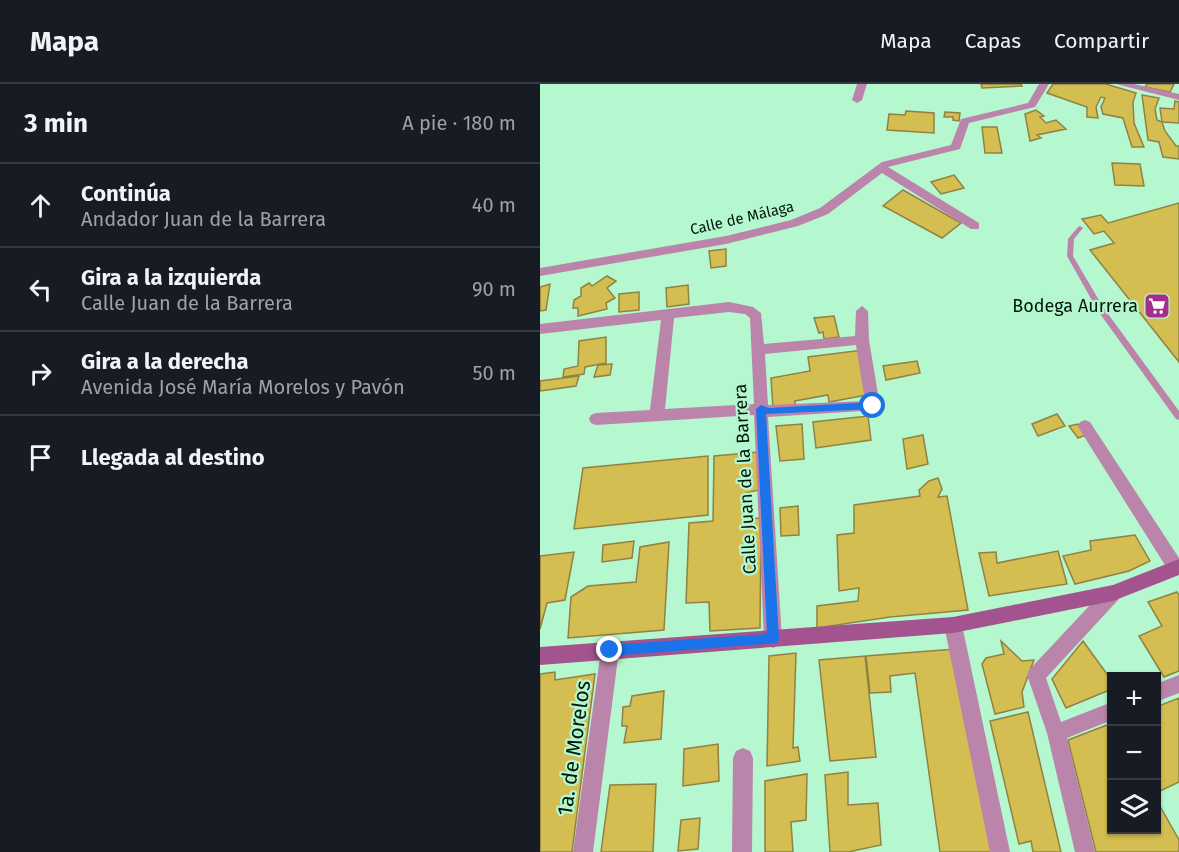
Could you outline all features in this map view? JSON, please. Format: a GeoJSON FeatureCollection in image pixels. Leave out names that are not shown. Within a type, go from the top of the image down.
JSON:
{"type":"FeatureCollection","features":[{"type":"Feature","properties":{"kind":"main road"},"geometry":{"type":"LineString","coordinates":[[540,656],[953,625],[1113,592],[1178,568]]}},
{"type":"Feature","properties":{"kind":"street"},"geometry":{"type":"LineString","coordinates":[[857,100],[862,84]]}},
{"type":"Feature","properties":{"kind":"street","name":"Calle de Málaga"},"geometry":{"type":"LineString","coordinates":[[540,272],[726,240],[794,223],[824,211],[880,167],[956,147],[965,122],[1032,105],[1044,84]]}},
{"type":"Feature","properties":{"kind":"street"},"geometry":{"type":"LineString","coordinates":[[1121,84],[1179,97]]}},
{"type":"Feature","properties":{"kind":"street"},"geometry":{"type":"LineString","coordinates":[[880,167],[975,226]]}},
{"type":"Feature","properties":{"kind":"street","name":"Calle Juan de la Barrera"},"geometry":{"type":"LineString","coordinates":[[668,314],[729,307],[748,310],[756,316],[773,639]]}},
{"type":"Feature","properties":{"kind":"street"},"geometry":{"type":"LineString","coordinates":[[596,419],[657,413],[873,406],[862,340],[862,311]]}},
{"type":"Feature","properties":{"kind":"street"},"geometry":{"type":"LineString","coordinates":[[540,329],[668,314],[657,413]]}},
{"type":"Feature","properties":{"kind":"street"},"geometry":{"type":"LineString","coordinates":[[758,350],[862,340]]}},
{"type":"Feature","properties":{"kind":"street"},"geometry":{"type":"LineString","coordinates":[[1085,426],[1178,568]]}},
{"type":"Feature","properties":{"kind":"street"},"geometry":{"type":"LineString","coordinates":[[1085,852],[1056,733],[1036,675],[1113,592]]}},
{"type":"Feature","properties":{"kind":"street"},"geometry":{"type":"LineString","coordinates":[[953,625],[1000,852]]}},
{"type":"Feature","properties":{"kind":"street","name":"1a. de Morelos"},"geometry":{"type":"LineString","coordinates":[[583,852],[610,650]]}},
{"type":"Feature","properties":{"kind":"street"},"geometry":{"type":"LineString","coordinates":[[1161,691],[1179,684]]}},
{"type":"Feature","properties":{"kind":"street"},"geometry":{"type":"LineString","coordinates":[[1056,733],[1107,713]]}},
{"type":"Feature","properties":{"kind":"street"},"geometry":{"type":"LineString","coordinates":[[742,852],[743,758]]}},
{"type":"Feature","properties":{"kind":"lane"},"geometry":{"type":"LineString","coordinates":[[1080,228],[1071,239],[1070,256],[1100,309],[1179,417]]}},
{"type":"Feature","properties":{"kind":"lane"},"geometry":{"type":"LineString","coordinates":[[1169,403],[1179,403]]}},
{"type":"Feature","properties":{"kind":"building"},"geometry":{"type":"Polygon","coordinates":[[[981,84],[1021,84],[1022,86],[982,88],[981,84]]]}},
{"type":"Feature","properties":{"kind":"building"},"geometry":{"type":"Polygon","coordinates":[[[1053,84],[1106,84],[1136,93],[1133,102],[1134,123],[1144,147],[1132,147],[1123,118],[1103,114],[1101,107],[1105,98],[1101,97],[1096,107],[1098,118],[1087,117],[1087,107],[1047,93],[1053,84]]]}},
{"type":"Feature","properties":{"kind":"building"},"geometry":{"type":"Polygon","coordinates":[[[1147,84],[1174,84],[1170,92],[1145,87],[1147,84]]]}},
{"type":"Feature","properties":{"kind":"building"},"geometry":{"type":"Polygon","coordinates":[[[1142,95],[1159,98],[1155,109],[1157,120],[1162,122],[1165,131],[1176,146],[1179,146],[1179,159],[1163,157],[1159,142],[1148,140],[1142,95]]]}},
{"type":"Feature","properties":{"kind":"building"},"geometry":{"type":"Polygon","coordinates":[[[1175,101],[1179,102],[1179,123],[1162,122],[1160,108],[1174,109],[1175,101]]]}},
{"type":"Feature","properties":{"kind":"building"},"geometry":{"type":"Polygon","coordinates":[[[1036,110],[1044,116],[1040,117],[1046,123],[1056,120],[1066,129],[1037,135],[1041,138],[1030,141],[1025,114],[1036,110]]]}},
{"type":"Feature","properties":{"kind":"building"},"geometry":{"type":"Polygon","coordinates":[[[906,111],[934,113],[934,133],[887,130],[889,114],[905,115],[906,111]]]}},
{"type":"Feature","properties":{"kind":"building"},"geometry":{"type":"Polygon","coordinates":[[[945,112],[960,113],[959,121],[953,120],[953,117],[944,117],[945,112]]]}},
{"type":"Feature","properties":{"kind":"building"},"geometry":{"type":"Polygon","coordinates":[[[982,127],[997,127],[1002,153],[985,153],[982,127]]]}},
{"type":"Feature","properties":{"kind":"building"},"geometry":{"type":"Polygon","coordinates":[[[1112,163],[1140,164],[1144,186],[1115,185],[1112,163]]]}},
{"type":"Feature","properties":{"kind":"building"},"geometry":{"type":"Polygon","coordinates":[[[954,175],[964,188],[941,194],[931,182],[954,175]]]}},
{"type":"Feature","properties":{"kind":"building"},"geometry":{"type":"Polygon","coordinates":[[[903,190],[961,223],[942,238],[883,206],[903,190]]]}},
{"type":"Feature","properties":{"kind":"building","name":"Bodega Aurrera"},"geometry":{"type":"Polygon","coordinates":[[[1179,203],[1179,362],[1090,250],[1114,243],[1104,231],[1094,234],[1082,219],[1101,215],[1108,223],[1179,203]]]}},
{"type":"Feature","properties":{"kind":"building"},"geometry":{"type":"Polygon","coordinates":[[[726,249],[726,266],[711,268],[709,251],[726,249]]]}},
{"type":"Feature","properties":{"kind":"building"},"geometry":{"type":"Polygon","coordinates":[[[607,276],[616,281],[607,288],[615,298],[606,303],[607,309],[578,316],[578,308],[573,308],[574,300],[581,296],[581,288],[589,283],[592,286],[607,276]]]}},
{"type":"Feature","properties":{"kind":"building"},"geometry":{"type":"Polygon","coordinates":[[[550,284],[546,310],[540,311],[540,287],[550,284]]]}},
{"type":"Feature","properties":{"kind":"building"},"geometry":{"type":"Polygon","coordinates":[[[688,285],[689,304],[667,307],[666,288],[688,285]]]}},
{"type":"Feature","properties":{"kind":"building"},"geometry":{"type":"Polygon","coordinates":[[[639,292],[639,310],[619,312],[619,294],[639,292]]]}},
{"type":"Feature","properties":{"kind":"building"},"geometry":{"type":"Polygon","coordinates":[[[834,316],[839,337],[824,339],[823,332],[819,333],[814,318],[834,316]]]}},
{"type":"Feature","properties":{"kind":"building"},"geometry":{"type":"Polygon","coordinates":[[[606,337],[606,363],[585,367],[584,374],[563,377],[564,369],[578,366],[579,341],[606,337]]]}},
{"type":"Feature","properties":{"kind":"building"},"geometry":{"type":"Polygon","coordinates":[[[863,350],[867,395],[829,402],[828,395],[795,401],[795,407],[773,409],[771,378],[810,371],[808,357],[863,350]]]}},
{"type":"Feature","properties":{"kind":"building"},"geometry":{"type":"Polygon","coordinates":[[[917,361],[920,373],[886,380],[883,366],[917,361]]]}},
{"type":"Feature","properties":{"kind":"building"},"geometry":{"type":"Polygon","coordinates":[[[612,364],[610,375],[594,377],[598,365],[612,364]]]}},
{"type":"Feature","properties":{"kind":"building"},"geometry":{"type":"Polygon","coordinates":[[[579,376],[576,386],[540,391],[540,381],[579,376]]]}},
{"type":"Feature","properties":{"kind":"building"},"geometry":{"type":"Polygon","coordinates":[[[1057,414],[1065,426],[1038,436],[1032,424],[1057,414]]]}},
{"type":"Feature","properties":{"kind":"building"},"geometry":{"type":"Polygon","coordinates":[[[868,416],[871,440],[816,448],[813,422],[868,416]]]}},
{"type":"Feature","properties":{"kind":"building"},"geometry":{"type":"Polygon","coordinates":[[[802,424],[804,459],[780,461],[776,426],[802,424]]]}},
{"type":"Feature","properties":{"kind":"building"},"geometry":{"type":"Polygon","coordinates":[[[1078,424],[1086,435],[1078,438],[1069,426],[1078,424]]]}},
{"type":"Feature","properties":{"kind":"building"},"geometry":{"type":"Polygon","coordinates":[[[923,435],[928,464],[907,469],[903,439],[923,435]]]}},
{"type":"Feature","properties":{"kind":"building"},"geometry":{"type":"Polygon","coordinates":[[[759,452],[759,490],[746,493],[747,519],[761,518],[760,628],[710,631],[709,602],[686,603],[689,523],[713,521],[714,456],[759,452]]]}},
{"type":"Feature","properties":{"kind":"building"},"geometry":{"type":"Polygon","coordinates":[[[708,456],[708,515],[574,529],[583,468],[708,456]]]}},
{"type":"Feature","properties":{"kind":"building"},"geometry":{"type":"Polygon","coordinates":[[[938,478],[942,489],[938,497],[947,496],[968,610],[890,617],[817,628],[817,606],[858,601],[859,588],[839,591],[837,535],[854,533],[854,505],[920,496],[919,490],[929,481],[938,478]]]}},
{"type":"Feature","properties":{"kind":"building"},"geometry":{"type":"Polygon","coordinates":[[[798,506],[799,535],[781,536],[780,508],[798,506]]]}},
{"type":"Feature","properties":{"kind":"building"},"geometry":{"type":"Polygon","coordinates":[[[1135,535],[1150,561],[1129,571],[1075,584],[1063,556],[1091,550],[1090,541],[1135,535]]]}},
{"type":"Feature","properties":{"kind":"building"},"geometry":{"type":"Polygon","coordinates":[[[634,541],[632,558],[602,562],[603,545],[634,541]]]}},
{"type":"Feature","properties":{"kind":"building"},"geometry":{"type":"Polygon","coordinates":[[[669,542],[664,630],[568,638],[571,597],[588,586],[636,582],[640,547],[669,542]]]}},
{"type":"Feature","properties":{"kind":"building"},"geometry":{"type":"Polygon","coordinates":[[[1058,551],[1067,584],[989,596],[979,553],[996,552],[997,563],[1058,551]]]}},
{"type":"Feature","properties":{"kind":"building"},"geometry":{"type":"Polygon","coordinates":[[[574,552],[565,600],[547,603],[540,629],[540,556],[574,552]]]}},
{"type":"Feature","properties":{"kind":"building"},"geometry":{"type":"Polygon","coordinates":[[[1177,592],[1179,595],[1179,671],[1164,677],[1139,636],[1162,626],[1148,602],[1177,592]]]}},
{"type":"Feature","properties":{"kind":"building"},"geometry":{"type":"Polygon","coordinates":[[[1001,641],[1022,661],[1034,660],[1022,692],[1024,707],[995,714],[982,664],[986,658],[1004,654],[1001,641]]]}},
{"type":"Feature","properties":{"kind":"building"},"geometry":{"type":"Polygon","coordinates":[[[1083,641],[1107,674],[1107,691],[1066,708],[1052,679],[1083,641]]]}},
{"type":"Feature","properties":{"kind":"building"},"geometry":{"type":"Polygon","coordinates":[[[955,649],[992,852],[940,852],[915,673],[890,676],[891,692],[870,693],[866,656],[955,649]]]}},
{"type":"Feature","properties":{"kind":"building"},"geometry":{"type":"Polygon","coordinates":[[[796,653],[793,748],[798,747],[800,761],[767,766],[769,656],[796,653]]]}},
{"type":"Feature","properties":{"kind":"building"},"geometry":{"type":"Polygon","coordinates":[[[865,656],[876,757],[830,761],[819,660],[865,656]]]}},
{"type":"Feature","properties":{"kind":"building"},"geometry":{"type":"Polygon","coordinates":[[[555,672],[555,680],[595,674],[572,852],[540,852],[540,674],[555,672]]]}},
{"type":"Feature","properties":{"kind":"building"},"geometry":{"type":"Polygon","coordinates":[[[664,691],[661,739],[624,743],[627,726],[622,726],[623,707],[630,706],[632,696],[664,691]]]}},
{"type":"Feature","properties":{"kind":"building"},"geometry":{"type":"Polygon","coordinates":[[[1179,698],[1179,782],[1161,791],[1161,726],[1161,705],[1179,698]]]}},
{"type":"Feature","properties":{"kind":"building"},"geometry":{"type":"Polygon","coordinates":[[[1028,712],[1061,852],[1033,852],[1031,841],[1019,844],[990,721],[1028,712]]]}},
{"type":"Feature","properties":{"kind":"building"},"geometry":{"type":"Polygon","coordinates":[[[1107,725],[1107,834],[1161,834],[1161,808],[1179,840],[1179,852],[1096,852],[1068,740],[1107,725]]]}},
{"type":"Feature","properties":{"kind":"building"},"geometry":{"type":"Polygon","coordinates":[[[718,744],[719,781],[683,786],[684,749],[718,744]]]}},
{"type":"Feature","properties":{"kind":"building"},"geometry":{"type":"Polygon","coordinates":[[[848,772],[848,805],[878,803],[881,845],[848,852],[830,852],[825,775],[848,772]]]}},
{"type":"Feature","properties":{"kind":"building"},"geometry":{"type":"Polygon","coordinates":[[[807,774],[806,820],[791,822],[793,852],[765,852],[765,781],[807,774]]]}},
{"type":"Feature","properties":{"kind":"building"},"geometry":{"type":"Polygon","coordinates":[[[656,784],[653,852],[601,852],[610,785],[656,784]]]}},
{"type":"Feature","properties":{"kind":"building"},"geometry":{"type":"Polygon","coordinates":[[[700,818],[698,849],[678,851],[681,820],[700,818]]]}},
{"type":"Feature","properties":{"kind":"place","name":"Bodega Aurrera"},"geometry":{"type":"Point","coordinates":[1157,306]}},
{"type":"Feature","properties":{"kind":"route"},"geometry":{"type":"LineString","coordinates":[[610,650],[773,639],[761,409],[769,411],[873,406]]}}]}
